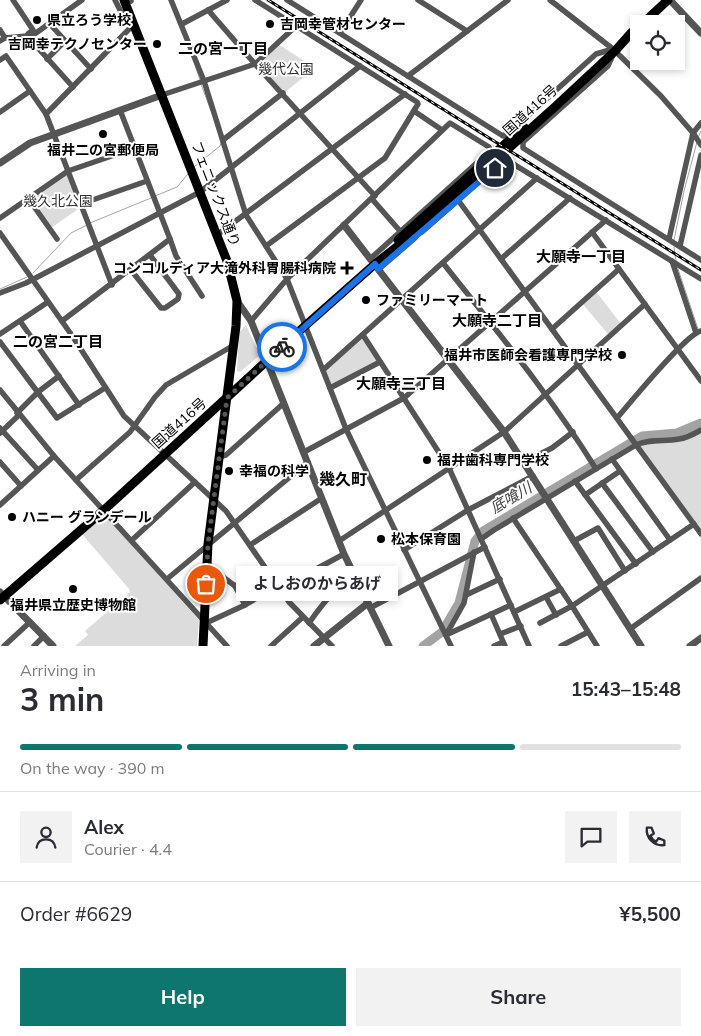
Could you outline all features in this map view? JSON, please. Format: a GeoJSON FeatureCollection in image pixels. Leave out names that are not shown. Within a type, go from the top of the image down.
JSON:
{"type":"FeatureCollection","features":[{"type":"Feature","properties":{"kind":"main road","name":"国道416号"},"geometry":{"type":"LineString","coordinates":[[652,15],[669,0]]}},
{"type":"Feature","properties":{"kind":"main road","name":"フェニックス通り"},"geometry":{"type":"LineString","coordinates":[[129,1],[130,14],[230,268],[237,301],[234,345],[208,544],[203,646]]}},
{"type":"Feature","properties":{"kind":"main road","name":"国道416号"},"geometry":{"type":"LineString","coordinates":[[2,596],[104,510],[374,264],[407,231],[443,203],[630,35]]}},
{"type":"Feature","properties":{"kind":"street"},"geometry":{"type":"LineString","coordinates":[[13,0],[33,30],[28,34],[28,37]]}},
{"type":"Feature","properties":{"kind":"street"},"geometry":{"type":"LineString","coordinates":[[0,30],[2,39],[28,37],[82,0]]}},
{"type":"Feature","properties":{"kind":"street"},"geometry":{"type":"LineString","coordinates":[[115,0],[122,14],[125,16],[130,14]]}},
{"type":"Feature","properties":{"kind":"street"},"geometry":{"type":"LineString","coordinates":[[171,0],[204,81],[246,215],[287,279],[346,429],[451,646]]}},
{"type":"Feature","properties":{"kind":"street"},"geometry":{"type":"LineString","coordinates":[[182,24],[227,0]]}},
{"type":"Feature","properties":{"kind":"street"},"geometry":{"type":"LineString","coordinates":[[256,0],[418,104],[385,158],[266,246]]}},
{"type":"Feature","properties":{"kind":"street"},"geometry":{"type":"LineString","coordinates":[[287,0],[503,136],[510,132],[596,54],[614,50]]}},
{"type":"Feature","properties":{"kind":"street"},"geometry":{"type":"LineString","coordinates":[[340,33],[361,0]]}},
{"type":"Feature","properties":{"kind":"street"},"geometry":{"type":"LineString","coordinates":[[418,0],[467,31]]}},
{"type":"Feature","properties":{"kind":"street"},"geometry":{"type":"LineString","coordinates":[[408,76],[508,0]]}},
{"type":"Feature","properties":{"kind":"street"},"geometry":{"type":"LineString","coordinates":[[550,0],[614,50],[694,132],[701,145]]}},
{"type":"Feature","properties":{"kind":"street"},"geometry":{"type":"LineString","coordinates":[[669,0],[701,33]]}},
{"type":"Feature","properties":{"kind":"street"},"geometry":{"type":"LineString","coordinates":[[208,10],[359,178],[400,231]]}},
{"type":"Feature","properties":{"kind":"street"},"geometry":{"type":"LineString","coordinates":[[49,23],[91,69]]}},
{"type":"Feature","properties":{"kind":"street"},"geometry":{"type":"LineString","coordinates":[[46,114],[134,24]]}},
{"type":"Feature","properties":{"kind":"street"},"geometry":{"type":"LineString","coordinates":[[0,163],[30,143],[53,134],[255,64],[296,26]]}},
{"type":"Feature","properties":{"kind":"street"},"geometry":{"type":"LineString","coordinates":[[28,37],[73,87]]}},
{"type":"Feature","properties":{"kind":"street"},"geometry":{"type":"LineString","coordinates":[[47,59],[65,42]]}},
{"type":"Feature","properties":{"kind":"street"},"geometry":{"type":"LineString","coordinates":[[614,50],[608,66],[523,142],[523,148],[701,260]]}},
{"type":"Feature","properties":{"kind":"street"},"geometry":{"type":"LineString","coordinates":[[0,60],[6,56],[46,114],[112,285]]}},
{"type":"Feature","properties":{"kind":"street"},"geometry":{"type":"LineString","coordinates":[[0,293],[32,279],[200,192],[360,66]]}},
{"type":"Feature","properties":{"kind":"street"},"geometry":{"type":"LineString","coordinates":[[0,112],[30,91]]}},
{"type":"Feature","properties":{"kind":"street"},"geometry":{"type":"LineString","coordinates":[[223,140],[283,93]]}},
{"type":"Feature","properties":{"kind":"street"},"geometry":{"type":"LineString","coordinates":[[217,235],[405,94]]}},
{"type":"Feature","properties":{"kind":"street"},"geometry":{"type":"LineString","coordinates":[[120,110],[176,256],[202,296]]}},
{"type":"Feature","properties":{"kind":"street"},"geometry":{"type":"LineString","coordinates":[[414,111],[442,130]]}},
{"type":"Feature","properties":{"kind":"street"},"geometry":{"type":"LineString","coordinates":[[251,321],[287,279],[450,123],[489,147],[490,151],[503,160]]}},
{"type":"Feature","properties":{"kind":"street"},"geometry":{"type":"LineString","coordinates":[[669,239],[694,132],[701,123]]}},
{"type":"Feature","properties":{"kind":"street"},"geometry":{"type":"LineString","coordinates":[[510,132],[523,142]]}},
{"type":"Feature","properties":{"kind":"street"},"geometry":{"type":"LineString","coordinates":[[0,218],[68,171],[134,148]]}},
{"type":"Feature","properties":{"kind":"street"},"geometry":{"type":"LineString","coordinates":[[374,264],[400,231],[490,151]]}},
{"type":"Feature","properties":{"kind":"street"},"geometry":{"type":"LineString","coordinates":[[680,246],[701,155]]}},
{"type":"Feature","properties":{"kind":"street"},"geometry":{"type":"LineString","coordinates":[[374,264],[458,200],[505,158],[701,279]]}},
{"type":"Feature","properties":{"kind":"street"},"geometry":{"type":"LineString","coordinates":[[323,370],[537,178]]}},
{"type":"Feature","properties":{"kind":"street"},"geometry":{"type":"LineString","coordinates":[[80,204],[147,181]]}},
{"type":"Feature","properties":{"kind":"street"},"geometry":{"type":"LineString","coordinates":[[28,198],[57,239]]}},
{"type":"Feature","properties":{"kind":"street"},"geometry":{"type":"LineString","coordinates":[[501,259],[570,198]]}},
{"type":"Feature","properties":{"kind":"street"},"geometry":{"type":"LineString","coordinates":[[458,200],[701,534]]}},
{"type":"Feature","properties":{"kind":"street"},"geometry":{"type":"LineString","coordinates":[[304,452],[404,398],[606,220]]}},
{"type":"Feature","properties":{"kind":"street"},"geometry":{"type":"LineString","coordinates":[[344,225],[504,432],[642,646]]}},
{"type":"Feature","properties":{"kind":"street"},"geometry":{"type":"LineString","coordinates":[[592,232],[701,381]]}},
{"type":"Feature","properties":{"kind":"street"},"geometry":{"type":"LineString","coordinates":[[0,233],[124,416],[214,499],[235,522],[278,587],[303,617],[332,646]]}},
{"type":"Feature","properties":{"kind":"street"},"geometry":{"type":"LineString","coordinates":[[62,322],[170,239]]}},
{"type":"Feature","properties":{"kind":"street"},"geometry":{"type":"LineString","coordinates":[[131,270],[161,308],[165,308],[178,299],[179,294],[150,255]]}},
{"type":"Feature","properties":{"kind":"street"},"geometry":{"type":"LineString","coordinates":[[617,418],[678,350],[698,332],[672,261]]}},
{"type":"Feature","properties":{"kind":"street"},"geometry":{"type":"LineString","coordinates":[[444,263],[546,394],[596,469]]}},
{"type":"Feature","properties":{"kind":"street"},"geometry":{"type":"LineString","coordinates":[[552,329],[619,268]]}},
{"type":"Feature","properties":{"kind":"street"},"geometry":{"type":"LineString","coordinates":[[237,301],[251,321],[344,554],[389,646]]}},
{"type":"Feature","properties":{"kind":"street"},"geometry":{"type":"LineString","coordinates":[[0,334],[48,302]]}},
{"type":"Feature","properties":{"kind":"street"},"geometry":{"type":"LineString","coordinates":[[339,541],[504,432],[645,304]]}},
{"type":"Feature","properties":{"kind":"street"},"geometry":{"type":"LineString","coordinates":[[20,321],[79,405]]}},
{"type":"Feature","properties":{"kind":"street"},"geometry":{"type":"LineString","coordinates":[[362,335],[449,468],[530,646]]}},
{"type":"Feature","properties":{"kind":"street"},"geometry":{"type":"LineString","coordinates":[[0,342],[57,418],[105,388]]}},
{"type":"Feature","properties":{"kind":"street"},"geometry":{"type":"LineString","coordinates":[[76,480],[130,432],[166,384],[234,345]]}},
{"type":"Feature","properties":{"kind":"street"},"geometry":{"type":"LineString","coordinates":[[330,388],[380,362]]}},
{"type":"Feature","properties":{"kind":"street"},"geometry":{"type":"LineString","coordinates":[[38,470],[1,431],[38,392],[59,376]]}},
{"type":"Feature","properties":{"kind":"street"},"geometry":{"type":"LineString","coordinates":[[0,390],[54,456],[227,646]]}},
{"type":"Feature","properties":{"kind":"street"},"geometry":{"type":"LineString","coordinates":[[219,457],[226,455],[284,403]]}},
{"type":"Feature","properties":{"kind":"street"},"geometry":{"type":"LineString","coordinates":[[481,539],[636,445],[654,439],[678,439],[701,430]]}},
{"type":"Feature","properties":{"kind":"street"},"geometry":{"type":"LineString","coordinates":[[524,462],[552,448],[573,432]]}},
{"type":"Feature","properties":{"kind":"street"},"geometry":{"type":"LineString","coordinates":[[0,495],[2,503],[54,456]]}},
{"type":"Feature","properties":{"kind":"street"},"geometry":{"type":"LineString","coordinates":[[612,459],[670,540]]}},
{"type":"Feature","properties":{"kind":"street"},"geometry":{"type":"LineString","coordinates":[[0,462],[21,486]]}},
{"type":"Feature","properties":{"kind":"street"},"geometry":{"type":"LineString","coordinates":[[167,578],[308,462]]}},
{"type":"Feature","properties":{"kind":"street"},"geometry":{"type":"LineString","coordinates":[[585,495],[620,471]]}},
{"type":"Feature","properties":{"kind":"street"},"geometry":{"type":"LineString","coordinates":[[404,550],[468,510],[533,476]]}},
{"type":"Feature","properties":{"kind":"street"},"geometry":{"type":"LineString","coordinates":[[575,481],[636,564]]}},
{"type":"Feature","properties":{"kind":"street"},"geometry":{"type":"LineString","coordinates":[[132,540],[195,482]]}},
{"type":"Feature","properties":{"kind":"street"},"geometry":{"type":"LineString","coordinates":[[602,483],[653,552]]}},
{"type":"Feature","properties":{"kind":"street"},"geometry":{"type":"LineString","coordinates":[[250,545],[322,498]]}},
{"type":"Feature","properties":{"kind":"street"},"geometry":{"type":"LineString","coordinates":[[513,518],[561,589],[596,646]]}},
{"type":"Feature","properties":{"kind":"street"},"geometry":{"type":"LineString","coordinates":[[540,623],[572,606],[694,524]]}},
{"type":"Feature","properties":{"kind":"street"},"geometry":{"type":"LineString","coordinates":[[574,541],[598,528],[625,571]]}},
{"type":"Feature","properties":{"kind":"street"},"geometry":{"type":"LineString","coordinates":[[314,646],[369,606],[420,582],[485,547]]}},
{"type":"Feature","properties":{"kind":"street"},"geometry":{"type":"LineString","coordinates":[[446,635],[464,603],[474,552]]}},
{"type":"Feature","properties":{"kind":"street"},"geometry":{"type":"LineString","coordinates":[[205,622],[245,605],[344,554]]}},
{"type":"Feature","properties":{"kind":"street"},"geometry":{"type":"LineString","coordinates":[[207,565],[235,586],[245,605]]}},
{"type":"Feature","properties":{"kind":"street"},"geometry":{"type":"LineString","coordinates":[[235,586],[265,568]]}},
{"type":"Feature","properties":{"kind":"street"},"geometry":{"type":"LineString","coordinates":[[630,629],[701,578]]}},
{"type":"Feature","properties":{"kind":"street"},"geometry":{"type":"LineString","coordinates":[[466,595],[500,580]]}},
{"type":"Feature","properties":{"kind":"street"},"geometry":{"type":"LineString","coordinates":[[309,623],[330,595],[356,581]]}},
{"type":"Feature","properties":{"kind":"street"},"geometry":{"type":"LineString","coordinates":[[514,612],[561,589]]}},
{"type":"Feature","properties":{"kind":"street"},"geometry":{"type":"LineString","coordinates":[[2,596],[53,646]]}},
{"type":"Feature","properties":{"kind":"street"},"geometry":{"type":"LineString","coordinates":[[546,597],[556,615]]}},
{"type":"Feature","properties":{"kind":"street"},"geometry":{"type":"LineString","coordinates":[[446,635],[511,605]]}},
{"type":"Feature","properties":{"kind":"street"},"geometry":{"type":"LineString","coordinates":[[492,614],[504,644],[494,646]]}},
{"type":"Feature","properties":{"kind":"street"},"geometry":{"type":"LineString","coordinates":[[271,646],[303,617]]}},
{"type":"Feature","properties":{"kind":"street"},"geometry":{"type":"LineString","coordinates":[[4,646],[30,622]]}},
{"type":"Feature","properties":{"kind":"street"},"geometry":{"type":"LineString","coordinates":[[500,634],[521,626]]}},
{"type":"Feature","properties":{"kind":"street"},"geometry":{"type":"LineString","coordinates":[[561,646],[588,632]]}},
{"type":"Feature","properties":{"kind":"street"},"geometry":{"type":"LineString","coordinates":[[34,646],[44,636]]}},
{"type":"Feature","properties":{"kind":"street"},"geometry":{"type":"LineString","coordinates":[[690,646],[701,638]]}},
{"type":"Feature","properties":{"kind":"green space","name":"幾代公園"},"geometry":{"type":"Polygon","coordinates":[[[278,44],[315,68],[284,93],[258,64],[278,44]]]}},
{"type":"Feature","properties":{"kind":"green space","name":"幾久北公園"},"geometry":{"type":"Polygon","coordinates":[[[68,172],[81,207],[51,228],[29,199],[68,172]]]}},
{"type":"Feature","properties":{"kind":"green space"},"geometry":{"type":"Polygon","coordinates":[[[595,290],[621,324],[608,334],[581,302],[595,290]]]}},
{"type":"Feature","properties":{"kind":"green space"},"geometry":{"type":"Polygon","coordinates":[[[246,325],[260,355],[240,372],[237,371],[239,332],[246,325]]]}},
{"type":"Feature","properties":{"kind":"green space"},"geometry":{"type":"Polygon","coordinates":[[[361,339],[364,339],[379,362],[331,386],[324,370],[361,339]]]}},
{"type":"Feature","properties":{"kind":"green space"},"geometry":{"type":"Polygon","coordinates":[[[701,430],[701,533],[636,445],[682,438],[701,430]]]}},
{"type":"Feature","properties":{"kind":"green space"},"geometry":{"type":"Polygon","coordinates":[[[102,517],[106,517],[199,620],[197,646],[75,646],[88,635],[85,631],[130,592],[82,534],[102,517]]]}},
{"type":"Feature","properties":{"kind":"waterway"},"geometry":{"type":"LineString","coordinates":[[195,65],[200,80]]}},
{"type":"Feature","properties":{"kind":"waterway"},"geometry":{"type":"LineString","coordinates":[[201,84],[211,111]]}},
{"type":"Feature","properties":{"kind":"waterway","name":"底喰川"},"geometry":{"type":"LineString","coordinates":[[698,138],[701,131]]}},
{"type":"Feature","properties":{"kind":"waterway","name":"底喰川"},"geometry":{"type":"LineString","coordinates":[[674,240],[697,142]]}},
{"type":"Feature","properties":{"kind":"waterway"},"geometry":{"type":"LineString","coordinates":[[194,167],[220,146],[221,143]]}},
{"type":"Feature","properties":{"kind":"waterway"},"geometry":{"type":"LineString","coordinates":[[155,196],[177,187],[188,174]]}},
{"type":"Feature","properties":{"kind":"waterway"},"geometry":{"type":"LineString","coordinates":[[90,223],[151,198]]}},
{"type":"Feature","properties":{"kind":"waterway"},"geometry":{"type":"LineString","coordinates":[[33,273],[71,233],[87,225]]}},
{"type":"Feature","properties":{"kind":"waterway","name":"底喰川"},"geometry":{"type":"LineString","coordinates":[[674,247],[676,260]]}},
{"type":"Feature","properties":{"kind":"waterway","name":"底喰川"},"geometry":{"type":"LineString","coordinates":[[678,269],[698,329]]}},
{"type":"Feature","properties":{"kind":"waterway"},"geometry":{"type":"LineString","coordinates":[[0,289],[27,277]]}},
{"type":"Feature","properties":{"kind":"waterway","name":"底喰川"},"geometry":{"type":"LineString","coordinates":[[423,646],[442,632],[459,603],[475,541],[483,531],[642,436],[677,433],[701,423]]}},
{"type":"Feature","properties":{"kind":"railway"},"geometry":{"type":"LineString","coordinates":[[268,0],[701,270]]}},
{"type":"Feature","properties":{"kind":"way so far"},"geometry":{"type":"LineString","coordinates":[[206,584],[208,544],[227,398],[282,347]]}},
{"type":"Feature","properties":{"kind":"place","name":"県立ろう学校"},"geometry":{"type":"Point","coordinates":[37,20]}},
{"type":"Feature","properties":{"kind":"place","name":"吉岡幸管材センター"},"geometry":{"type":"Point","coordinates":[270,24]}},
{"type":"Feature","properties":{"kind":"place","name":"吉岡幸テクノセンター"},"geometry":{"type":"Point","coordinates":[157,44]}},
{"type":"Feature","properties":{"kind":"place","name":"福井二の宮郵便局"},"geometry":{"type":"Point","coordinates":[103,134]}},
{"type":"Feature","properties":{"kind":"place","name":"コンコルディア大滝外科胃腸科病院"},"geometry":{"type":"Point","coordinates":[347,268]}},
{"type":"Feature","properties":{"kind":"place","name":"ファミリーマート"},"geometry":{"type":"Point","coordinates":[366,300]}},
{"type":"Feature","properties":{"kind":"place","name":"福井市医師会看護専門学校"},"geometry":{"type":"Point","coordinates":[622,355]}},
{"type":"Feature","properties":{"kind":"place","name":"福井歯科専門学校"},"geometry":{"type":"Point","coordinates":[427,460]}},
{"type":"Feature","properties":{"kind":"place","name":"幸福の科学"},"geometry":{"type":"Point","coordinates":[229,471]}},
{"type":"Feature","properties":{"kind":"place","name":"ハニー グランデール"},"geometry":{"type":"Point","coordinates":[12,517]}},
{"type":"Feature","properties":{"kind":"place","name":"松本保育園"},"geometry":{"type":"Point","coordinates":[381,539]}},
{"type":"Feature","properties":{"kind":"place","name":"よしおのからあげ"},"geometry":{"type":"Point","coordinates":[206,584]}},
{"type":"Feature","properties":{"kind":"place","name":"福井県立歴史博物館"},"geometry":{"type":"Point","coordinates":[73,589]}},
{"type":"Feature","properties":{"kind":"district","name":"二の宮一丁目"},"geometry":{"type":"Point","coordinates":[223,49]}},
{"type":"Feature","properties":{"kind":"district","name":"大願寺一丁目"},"geometry":{"type":"Point","coordinates":[581,257]}},
{"type":"Feature","properties":{"kind":"district","name":"大願寺二丁目"},"geometry":{"type":"Point","coordinates":[497,321]}},
{"type":"Feature","properties":{"kind":"district","name":"二の宮二丁目"},"geometry":{"type":"Point","coordinates":[58,342]}},
{"type":"Feature","properties":{"kind":"district","name":"大願寺三丁目"},"geometry":{"type":"Point","coordinates":[401,384]}},
{"type":"Feature","properties":{"kind":"district","name":"幾久町"},"geometry":{"type":"Point","coordinates":[343,479]}},
{"type":"Feature","properties":{"kind":"route"},"geometry":{"type":"LineString","coordinates":[[282,347],[375,264],[378,269],[495,168]]}}]}
